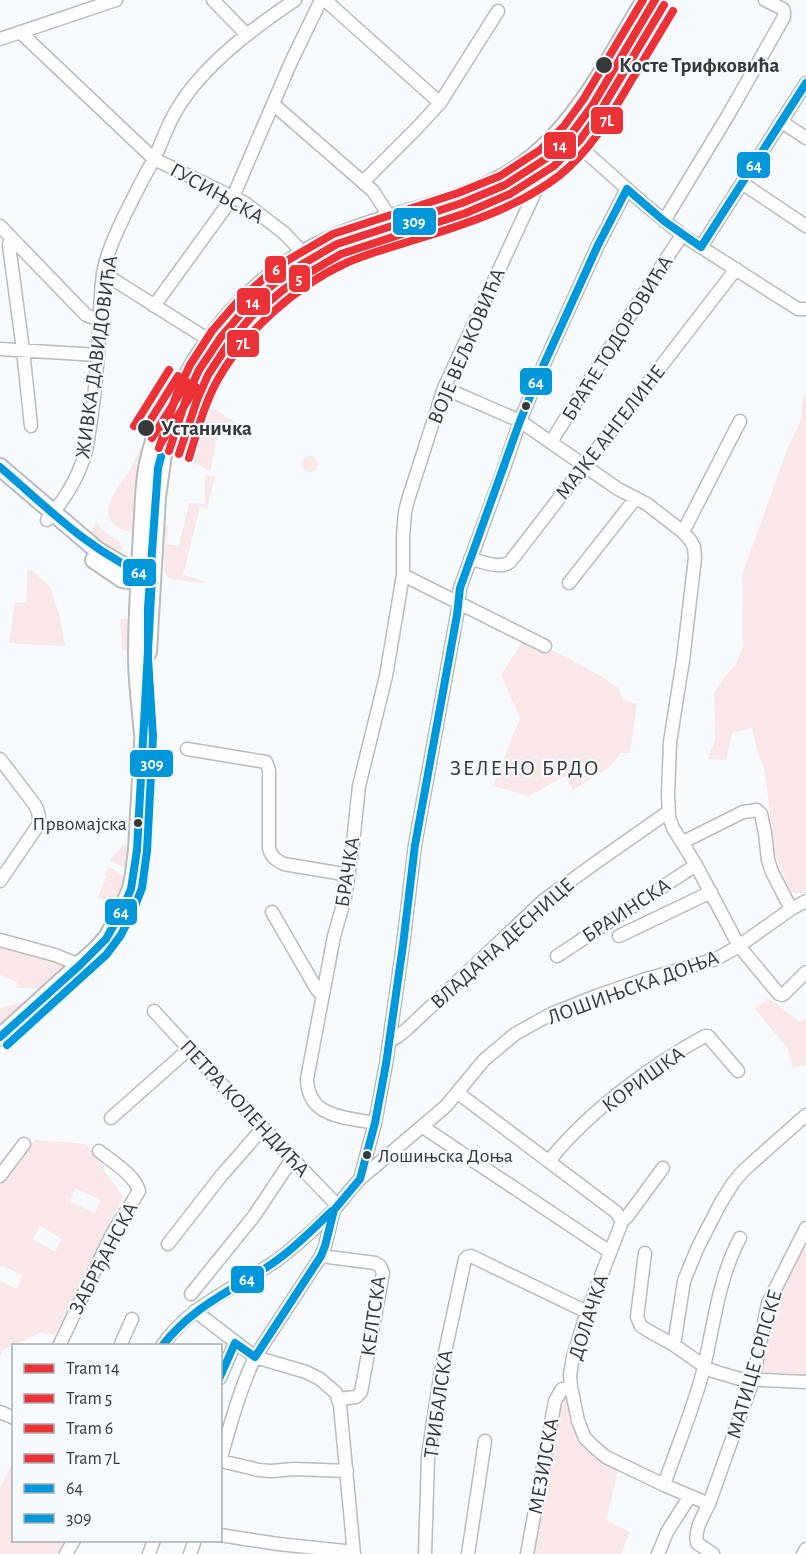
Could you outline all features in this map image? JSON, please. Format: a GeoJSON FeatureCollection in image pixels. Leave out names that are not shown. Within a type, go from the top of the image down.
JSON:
{"type":"FeatureCollection","features":[{"type":"Feature","properties":{"kind":"main road"},"geometry":{"type":"LineString","coordinates":[[0,1037],[98,948],[108,936],[121,912],[132,885],[137,850],[146,699],[145,579],[142,539],[148,466],[162,419],[176,398],[189,370],[230,314],[253,291],[304,254],[341,235],[481,189],[531,159],[561,130],[585,99],[644,0]]}},
{"type":"Feature","properties":{"kind":"main road"},"geometry":{"type":"LineString","coordinates":[[143,735],[137,659],[137,608],[145,579],[163,454],[176,408],[176,398]]}},
{"type":"Feature","properties":{"kind":"main road"},"geometry":{"type":"LineString","coordinates":[[0,467],[97,563],[122,579],[137,608]]}},
{"type":"Feature","properties":{"kind":"main road"},"geometry":{"type":"LineString","coordinates":[[0,479],[104,554],[145,579]]}},
{"type":"Feature","properties":{"kind":"main road"},"geometry":{"type":"LineString","coordinates":[[104,554],[116,556],[128,554],[142,539]]}},
{"type":"Feature","properties":{"kind":"main road"},"geometry":{"type":"LineString","coordinates":[[122,579],[145,579]]}},
{"type":"Feature","properties":{"kind":"street"},"geometry":{"type":"LineString","coordinates":[[0,39],[116,0]]}},
{"type":"Feature","properties":{"kind":"street"},"geometry":{"type":"LineString","coordinates":[[213,0],[247,36]]}},
{"type":"Feature","properties":{"kind":"street","name":"ЖИВКА ДАВИДОВИЋА"},"geometry":{"type":"LineString","coordinates":[[50,516],[69,492],[86,451],[96,382],[103,273],[108,253],[134,196],[154,159],[168,126],[189,91],[212,65],[295,0]]}},
{"type":"Feature","properties":{"kind":"street"},"geometry":{"type":"LineString","coordinates":[[154,306],[233,197],[291,62],[323,0],[440,103]]}},
{"type":"Feature","properties":{"kind":"street"},"geometry":{"type":"LineString","coordinates":[[664,221],[784,17],[784,12],[780,7],[765,0]]}},
{"type":"Feature","properties":{"kind":"street"},"geometry":{"type":"LineString","coordinates":[[363,182],[440,103],[498,11]]}},
{"type":"Feature","properties":{"kind":"street","name":"ГУСИЊСКА"},"geometry":{"type":"LineString","coordinates":[[20,32],[154,159],[245,203],[284,233],[304,254]]}},
{"type":"Feature","properties":{"kind":"street"},"geometry":{"type":"LineString","coordinates":[[701,247],[806,83]]}},
{"type":"Feature","properties":{"kind":"street"},"geometry":{"type":"LineString","coordinates":[[273,104],[363,182],[379,199],[389,218]]}},
{"type":"Feature","properties":{"kind":"street"},"geometry":{"type":"LineString","coordinates":[[782,122],[806,138]]}},
{"type":"Feature","properties":{"kind":"street"},"geometry":{"type":"LineString","coordinates":[[561,130],[682,235],[798,309],[806,309]]}},
{"type":"Feature","properties":{"kind":"street","name":"ВОЈЕ ВЕЉКОВИЋА"},"geometry":{"type":"LineString","coordinates":[[402,575],[405,512],[444,388],[550,160]]}},
{"type":"Feature","properties":{"kind":"street"},"geometry":{"type":"LineString","coordinates":[[742,183],[806,226]]}},
{"type":"Feature","properties":{"kind":"street"},"geometry":{"type":"LineString","coordinates":[[360,1179],[375,1123],[389,1041],[415,845],[460,588],[520,421],[539,375],[598,245],[627,189]]}},
{"type":"Feature","properties":{"kind":"street"},"geometry":{"type":"LineString","coordinates":[[0,226],[86,315],[99,320]]}},
{"type":"Feature","properties":{"kind":"street","name":"БРАЋЕ ТОДОРОВИЋА"},"geometry":{"type":"LineString","coordinates":[[551,442],[682,235]]}},
{"type":"Feature","properties":{"kind":"street"},"geometry":{"type":"LineString","coordinates":[[11,238],[9,245],[31,426]]}},
{"type":"Feature","properties":{"kind":"street","name":"МАЈКЕ АНГЕЛИНЕ"},"geometry":{"type":"LineString","coordinates":[[470,559],[499,565],[508,564],[736,269]]}},
{"type":"Feature","properties":{"kind":"street"},"geometry":{"type":"LineString","coordinates":[[103,273],[209,340]]}},
{"type":"Feature","properties":{"kind":"street"},"geometry":{"type":"LineString","coordinates":[[0,349],[98,355]]}},
{"type":"Feature","properties":{"kind":"street"},"geometry":{"type":"LineString","coordinates":[[444,388],[520,421],[618,489],[647,504],[683,532],[692,543],[695,552],[690,608],[670,742],[668,812],[670,822],[696,865],[739,946]]}},
{"type":"Feature","properties":{"kind":"street"},"geometry":{"type":"LineString","coordinates":[[683,532],[740,421]]}},
{"type":"Feature","properties":{"kind":"street"},"geometry":{"type":"LineString","coordinates":[[569,583],[635,498]]}},
{"type":"Feature","properties":{"kind":"street"},"geometry":{"type":"LineString","coordinates":[[402,575],[545,646]]}},
{"type":"Feature","properties":{"kind":"street","name":"БРАЧКА"},"geometry":{"type":"LineString","coordinates":[[375,1123],[326,1112],[310,1097],[307,1079],[334,936],[345,898],[359,786],[386,676],[402,575]]}},
{"type":"Feature","properties":{"kind":"street"},"geometry":{"type":"LineString","coordinates":[[186,749],[266,762],[269,770],[269,848],[274,858],[284,864],[349,875]]}},
{"type":"Feature","properties":{"kind":"street"},"geometry":{"type":"LineString","coordinates":[[0,759],[38,810],[40,819],[39,824],[0,880]]}},
{"type":"Feature","properties":{"kind":"street"},"geometry":{"type":"LineString","coordinates":[[682,842],[742,812],[757,810],[761,814],[772,872],[791,909]]}},
{"type":"Feature","properties":{"kind":"street","name":"ВЛАДАНА ДЕСНИЦЕ"},"geometry":{"type":"LineString","coordinates":[[389,1041],[406,1029],[544,900],[668,812]]}},
{"type":"Feature","properties":{"kind":"street","name":"БРАИНСКА"},"geometry":{"type":"LineString","coordinates":[[557,956],[696,865]]}},
{"type":"Feature","properties":{"kind":"street"},"geometry":{"type":"LineString","coordinates":[[619,936],[711,892]]}},
{"type":"Feature","properties":{"kind":"street","name":"ЛОШИЊСКА ДОЊА"},"geometry":{"type":"LineString","coordinates":[[423,1126],[446,1106],[492,1053],[515,1034],[537,1021],[618,988],[716,959],[806,901]]}},
{"type":"Feature","properties":{"kind":"street"},"geometry":{"type":"LineString","coordinates":[[272,912],[316,988],[323,993]]}},
{"type":"Feature","properties":{"kind":"street"},"geometry":{"type":"LineString","coordinates":[[0,940],[55,955],[80,965]]}},
{"type":"Feature","properties":{"kind":"street","name":"ЛОШИЊСКА ДОЊА"},"geometry":{"type":"LineString","coordinates":[[739,946],[779,994],[785,993],[806,972]]}},
{"type":"Feature","properties":{"kind":"street","name":"ПЕТРА КОЛЕНДИЋА"},"geometry":{"type":"LineString","coordinates":[[154,1011],[336,1207]]}},
{"type":"Feature","properties":{"kind":"street","name":"КОРИШКА"},"geometry":{"type":"LineString","coordinates":[[549,1161],[576,1130],[605,1105],[647,1073],[705,1035],[738,1071]]}},
{"type":"Feature","properties":{"kind":"street"},"geometry":{"type":"LineString","coordinates":[[111,1118],[189,1049]]}},
{"type":"Feature","properties":{"kind":"street"},"geometry":{"type":"LineString","coordinates":[[458,1093],[616,1212],[622,1221]]}},
{"type":"Feature","properties":{"kind":"street"},"geometry":{"type":"LineString","coordinates":[[674,1345],[686,1275],[720,1204],[744,1170],[806,1114]]}},
{"type":"Feature","properties":{"kind":"street"},"geometry":{"type":"LineString","coordinates":[[164,1344],[195,1311],[288,1253],[336,1207],[360,1179],[423,1126],[610,1252]]}},
{"type":"Feature","properties":{"kind":"street"},"geometry":{"type":"LineString","coordinates":[[168,1244],[262,1128]]}},
{"type":"Feature","properties":{"kind":"street"},"geometry":{"type":"LineString","coordinates":[[0,1176],[24,1144]]}},
{"type":"Feature","properties":{"kind":"street","name":"ЗАБРЂАНСКА"},"geometry":{"type":"LineString","coordinates":[[60,1344],[112,1234],[139,1191],[137,1184],[99,1151]]}},
{"type":"Feature","properties":{"kind":"street"},"geometry":{"type":"LineString","coordinates":[[191,1294],[254,1216],[292,1159]]}},
{"type":"Feature","properties":{"kind":"street","name":"ДОЛАЧКА"},"geometry":{"type":"LineString","coordinates":[[663,1168],[622,1221],[587,1312],[573,1357],[570,1375],[571,1388],[582,1434],[589,1443],[620,1464],[709,1504]]}},
{"type":"Feature","properties":{"kind":"street"},"geometry":{"type":"LineString","coordinates":[[222,1457],[239,1395],[255,1357],[321,1256],[336,1207]]}},
{"type":"Feature","properties":{"kind":"street","name":"МАТИЦЕ СРПСКЕ"},"geometry":{"type":"LineString","coordinates":[[709,1504],[753,1380],[768,1303],[806,1228]]}},
{"type":"Feature","properties":{"kind":"street"},"geometry":{"type":"LineString","coordinates":[[664,1485],[704,1366],[718,1301],[740,1238]]}},
{"type":"Feature","properties":{"kind":"street"},"geometry":{"type":"LineString","coordinates":[[645,1253],[636,1317],[641,1326],[704,1366],[730,1377],[806,1382]]}},
{"type":"Feature","properties":{"kind":"street","name":"КЕЛТСКА"},"geometry":{"type":"LineString","coordinates":[[321,1256],[378,1264],[383,1273],[361,1392],[356,1397],[339,1399]]}},
{"type":"Feature","properties":{"kind":"street","name":"ТРИБАЛСКА"},"geometry":{"type":"LineString","coordinates":[[425,1554],[428,1456],[432,1422],[464,1261],[471,1256],[587,1312]]}},
{"type":"Feature","properties":{"kind":"street"},"geometry":{"type":"LineString","coordinates":[[195,1311],[255,1357],[313,1375],[332,1388],[339,1399],[354,1553],[222,1535]]}},
{"type":"Feature","properties":{"kind":"street"},"geometry":{"type":"LineString","coordinates":[[121,1344],[132,1319]]}},
{"type":"Feature","properties":{"kind":"street"},"geometry":{"type":"LineString","coordinates":[[222,1373],[235,1343]]}},
{"type":"Feature","properties":{"kind":"street","name":"МЕЗИЈСКА"},"geometry":{"type":"LineString","coordinates":[[527,1554],[555,1401],[561,1389],[571,1388]]}},
{"type":"Feature","properties":{"kind":"street"},"geometry":{"type":"LineString","coordinates":[[468,1554],[484,1441]]}},
{"type":"Feature","properties":{"kind":"street"},"geometry":{"type":"LineString","coordinates":[[222,1461],[271,1471],[295,1469],[347,1471]]}},
{"type":"Feature","properties":{"kind":"street"},"geometry":{"type":"LineString","coordinates":[[658,1554],[667,1532],[690,1496]]}},
{"type":"Feature","properties":{"kind":"street"},"geometry":{"type":"LineString","coordinates":[[709,1504],[701,1520],[696,1540],[700,1546],[713,1554]]}},
{"type":"Feature","properties":{"kind":"street"},"geometry":{"type":"LineString","coordinates":[[803,1554],[806,1550]]}},
{"type":"Feature","properties":{"kind":"shaded area"},"geometry":{"type":"Polygon","coordinates":[[[806,391],[806,893],[791,893],[774,852],[765,771],[752,728],[732,733],[726,760],[708,759],[715,740],[714,693],[736,664],[743,647],[742,575],[788,447],[801,420],[802,403],[806,391]]]}},
{"type":"Feature","properties":{"kind":"shaded area"},"geometry":{"type":"Polygon","coordinates":[[[197,398],[247,430],[246,432],[231,422],[225,430],[219,429],[210,472],[176,450],[194,400],[197,398]]]}},
{"type":"Feature","properties":{"kind":"shaded area"},"geometry":{"type":"Polygon","coordinates":[[[139,448],[144,450],[135,531],[128,531],[117,527],[111,520],[108,513],[109,505],[112,496],[132,466],[139,448]]]}},
{"type":"Feature","properties":{"kind":"shaded area"},"geometry":{"type":"Polygon","coordinates":[[[310,456],[318,464],[310,472],[302,464],[310,456]]]}},
{"type":"Feature","properties":{"kind":"shaded area"},"geometry":{"type":"Polygon","coordinates":[[[205,475],[215,477],[207,509],[200,507],[183,575],[205,581],[204,583],[169,579],[164,572],[165,526],[168,526],[167,544],[179,546],[189,503],[205,504],[205,475]]]}},
{"type":"Feature","properties":{"kind":"shaded area"},"geometry":{"type":"Polygon","coordinates":[[[96,522],[105,532],[118,540],[123,550],[109,549],[90,534],[96,522]]]}},
{"type":"Feature","properties":{"kind":"shaded area"},"geometry":{"type":"Polygon","coordinates":[[[32,570],[50,587],[60,617],[65,646],[9,643],[15,602],[26,603],[27,571],[32,570]]]}},
{"type":"Feature","properties":{"kind":"shaded area"},"geometry":{"type":"Polygon","coordinates":[[[128,618],[129,650],[122,650],[120,619],[128,618]]]}},
{"type":"Feature","properties":{"kind":"shaded area"},"geometry":{"type":"Polygon","coordinates":[[[526,636],[601,676],[618,688],[623,700],[637,704],[630,753],[621,753],[611,766],[573,790],[565,776],[529,796],[493,786],[520,718],[501,675],[526,636]]]}},
{"type":"Feature","properties":{"kind":"shaded area"},"geometry":{"type":"Polygon","coordinates":[[[124,845],[128,845],[127,869],[109,860],[124,845]]]}},
{"type":"Feature","properties":{"kind":"shaded area"},"geometry":{"type":"Polygon","coordinates":[[[109,867],[126,877],[116,904],[97,898],[107,876],[104,874],[109,867]]]}},
{"type":"Feature","properties":{"kind":"shaded area"},"geometry":{"type":"Polygon","coordinates":[[[0,945],[53,960],[66,968],[47,989],[16,988],[17,982],[0,975],[0,945]]]}},
{"type":"Feature","properties":{"kind":"shaded area"},"geometry":{"type":"Polygon","coordinates":[[[768,998],[800,1022],[806,1017],[806,1065],[793,1068],[788,1049],[755,1009],[768,998]]]}},
{"type":"Feature","properties":{"kind":"shaded area"},"geometry":{"type":"Polygon","coordinates":[[[23,1002],[25,1004],[0,1029],[0,1008],[23,1002]]]}},
{"type":"Feature","properties":{"kind":"shaded area"},"geometry":{"type":"Polygon","coordinates":[[[35,1140],[86,1144],[123,1197],[55,1335],[40,1333],[12,1344],[3,1350],[0,1356],[0,1281],[17,1289],[23,1275],[2,1266],[0,1269],[0,1183],[35,1140]],[[75,1188],[70,1202],[95,1213],[101,1200],[75,1188]],[[40,1226],[33,1239],[55,1252],[62,1239],[40,1226]]]}},
{"type":"Feature","properties":{"kind":"shaded area"},"geometry":{"type":"Polygon","coordinates":[[[806,1228],[806,1381],[749,1379],[764,1302],[806,1228]]]}},
{"type":"Feature","properties":{"kind":"shaded area"},"geometry":{"type":"Polygon","coordinates":[[[571,1387],[582,1434],[620,1464],[606,1520],[630,1532],[621,1554],[527,1554],[558,1394],[571,1387]]]}},
{"type":"Feature","properties":{"kind":"shaded area"},"geometry":{"type":"Polygon","coordinates":[[[12,1464],[12,1542],[64,1542],[58,1554],[0,1554],[0,1488],[12,1464]]]}},
{"type":"Feature","properties":{"kind":"tram line","name":"6"},"geometry":{"type":"LineString","coordinates":[[159,448],[177,393],[190,365],[212,331],[238,301],[288,260],[333,234],[458,193],[500,176],[540,150],[564,126],[583,100],[643,0]]}},
{"type":"Feature","properties":{"kind":"tram line","name":"14"},"geometry":{"type":"LineString","coordinates":[[169,451],[187,396],[199,370],[221,337],[245,309],[294,269],[337,244],[462,203],[505,185],[547,158],[572,133],[592,106],[655,0]]}},
{"type":"Feature","properties":{"kind":"tram line","name":"5"},"geometry":{"type":"LineString","coordinates":[[179,454],[208,375],[229,343],[252,316],[300,278],[341,254],[466,213],[510,194],[554,166],[580,140],[600,112],[664,5]]}},
{"type":"Feature","properties":{"kind":"tram line","name":"7L"},"geometry":{"type":"LineString","coordinates":[[189,458],[217,381],[242,345],[273,312],[309,284],[346,263],[495,212],[529,196],[560,175],[581,155],[600,131],[673,11]]}},
{"type":"Feature","properties":{"kind":"tram line","name":"6"},"geometry":{"type":"LineString","coordinates":[[134,426],[169,370]]}},
{"type":"Feature","properties":{"kind":"tram line","name":"14"},"geometry":{"type":"LineString","coordinates":[[143,432],[178,376]]}},
{"type":"Feature","properties":{"kind":"tram line","name":"5"},"geometry":{"type":"LineString","coordinates":[[152,438],[187,382]]}},
{"type":"Feature","properties":{"kind":"tram line","name":"7L"},"geometry":{"type":"LineString","coordinates":[[161,443],[196,387]]}},
{"type":"Feature","properties":{"kind":"transit line","name":"309"},"geometry":{"type":"LineString","coordinates":[[7,1045],[106,955],[121,935],[142,888],[147,851],[153,736],[148,659],[148,608],[158,468],[175,416],[185,404],[206,363],[223,338],[269,291],[331,250],[361,238],[485,199],[537,168],[562,145],[583,120],[654,6]]}},
{"type":"Feature","properties":{"kind":"transit line","name":"64"},"geometry":{"type":"LineString","coordinates":[[701,247],[806,83]]}},
{"type":"Feature","properties":{"kind":"transit line","name":"64"},"geometry":{"type":"LineString","coordinates":[[627,189],[664,221],[701,247]]}},
{"type":"Feature","properties":{"kind":"transit line","name":"64"},"geometry":{"type":"LineString","coordinates":[[360,1179],[375,1123],[386,1064],[415,845],[460,588],[520,421],[539,375],[598,245],[627,189]]}},
{"type":"Feature","properties":{"kind":"transit line","name":"64"},"geometry":{"type":"LineString","coordinates":[[0,467],[90,543],[130,568],[152,578],[137,850],[131,889],[106,939],[0,1037]]}},
{"type":"Feature","properties":{"kind":"transit line","name":"64"},"geometry":{"type":"LineString","coordinates":[[222,1372],[235,1343],[255,1357],[321,1256],[334,1210],[360,1179]]}},
{"type":"Feature","properties":{"kind":"transit line","name":"64"},"geometry":{"type":"LineString","coordinates":[[164,1344],[200,1309],[281,1257],[332,1211]]}},
{"type":"Feature","properties":{"kind":"place","name":"Косте Трифковића"},"geometry":{"type":"Point","coordinates":[604,65]}},
{"type":"Feature","properties":{"kind":"place","name":"Устаничка"},"geometry":{"type":"Point","coordinates":[146,428]}},
{"type":"Feature","properties":{"kind":"place","name":"Првомајска"},"geometry":{"type":"Point","coordinates":[138,823]}},
{"type":"Feature","properties":{"kind":"place","name":"Лошињска Доња"},"geometry":{"type":"Point","coordinates":[367,1155]}},
{"type":"Feature","properties":{"kind":"district","name":"ЗЕЛЕНО БРДО"},"geometry":{"type":"Point","coordinates":[525,767]}}]}
